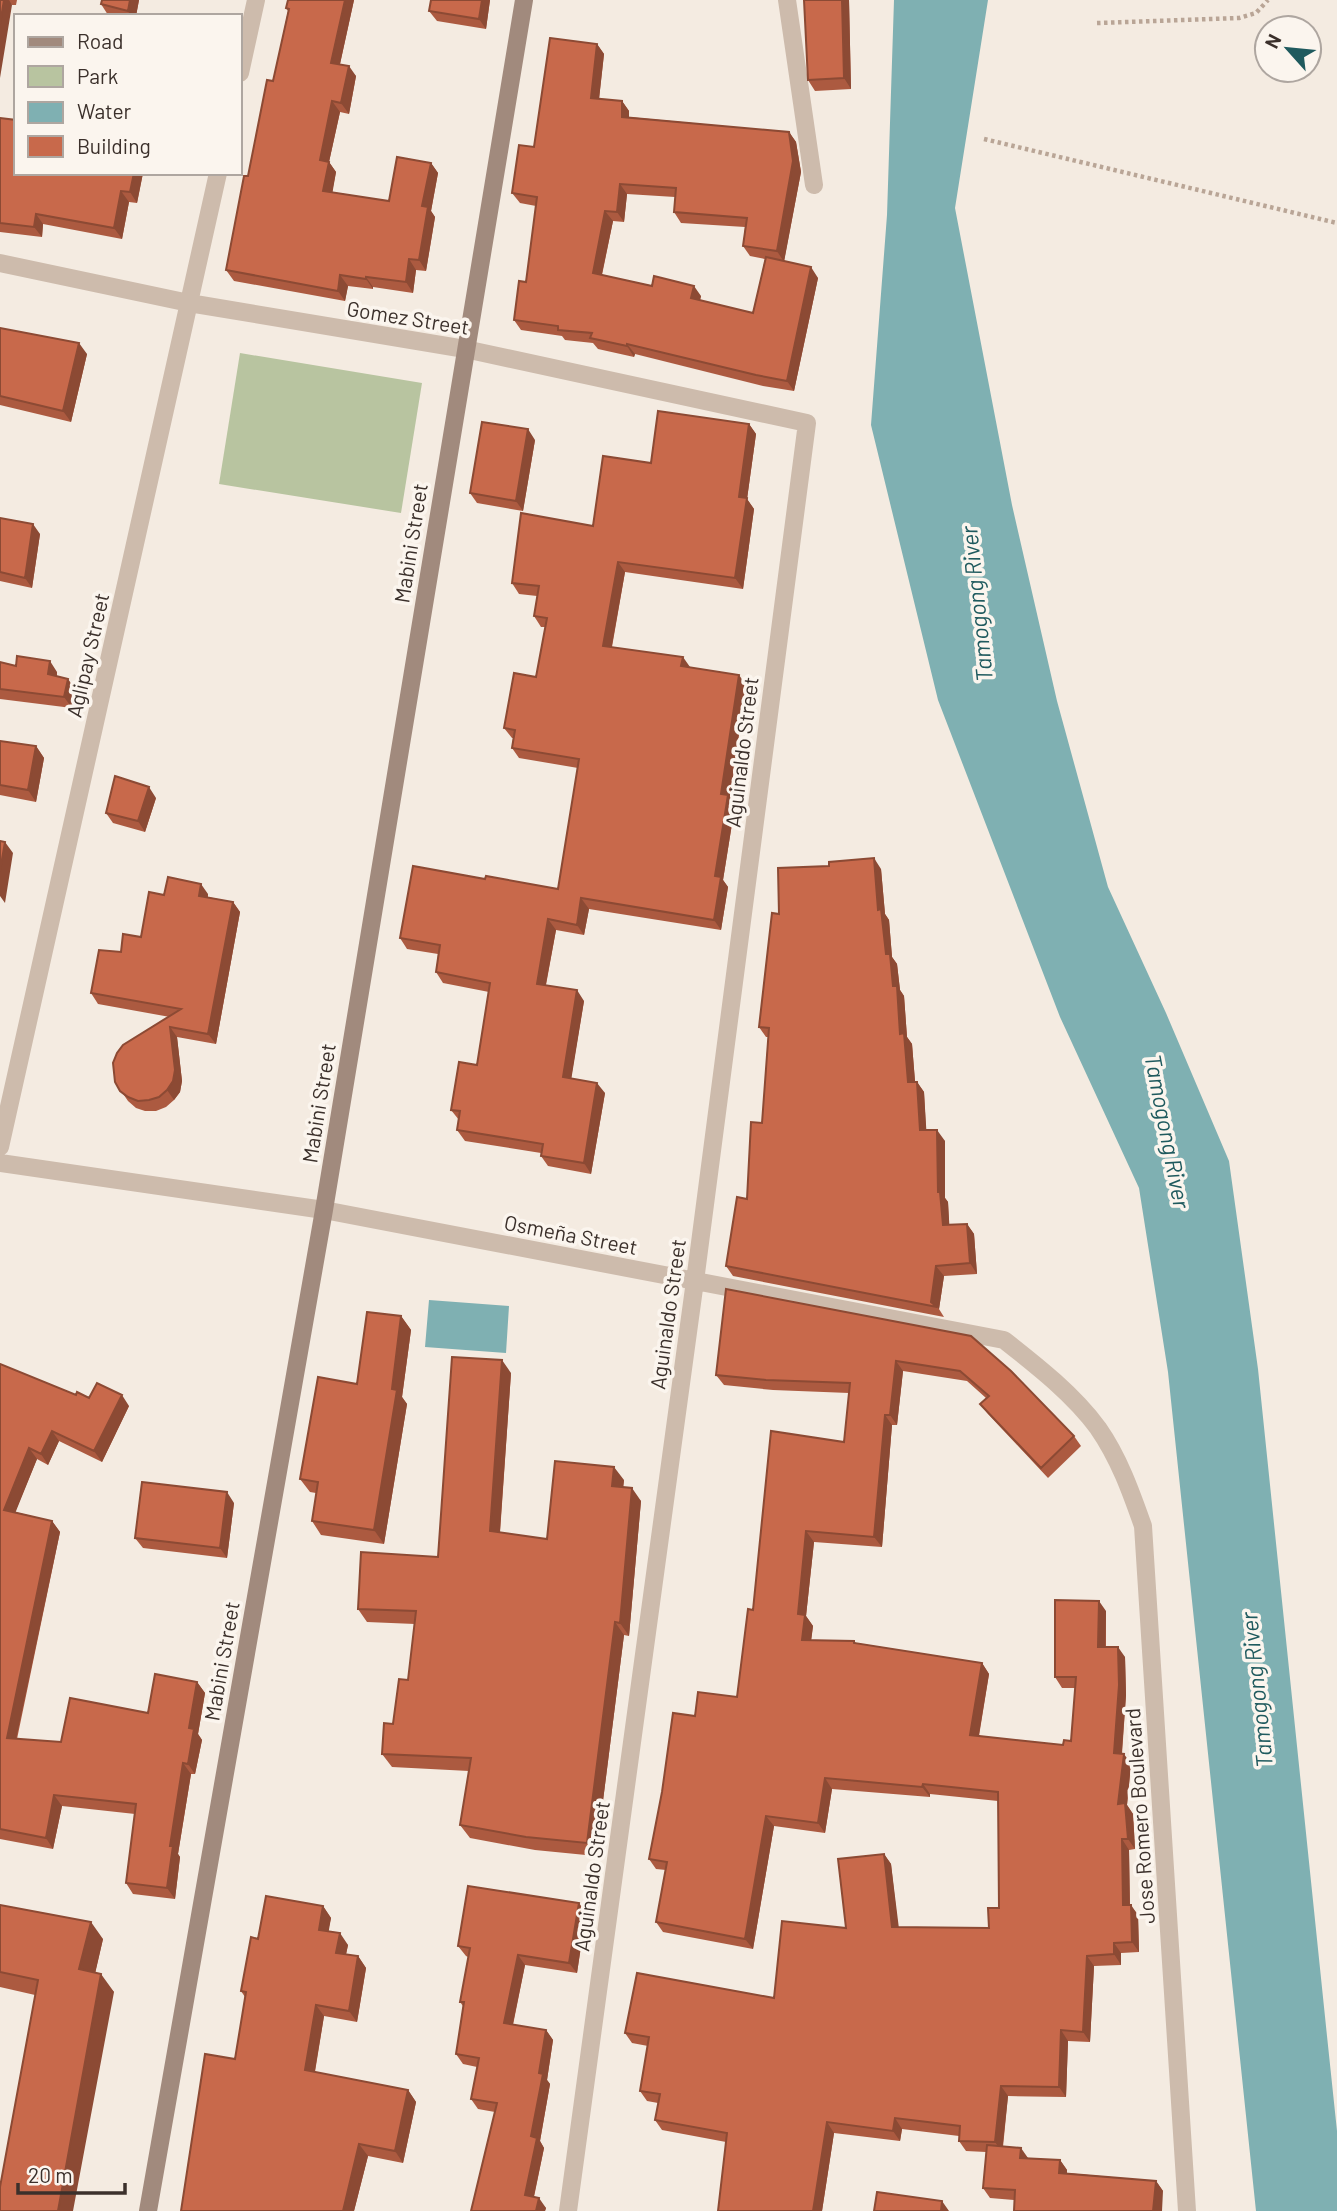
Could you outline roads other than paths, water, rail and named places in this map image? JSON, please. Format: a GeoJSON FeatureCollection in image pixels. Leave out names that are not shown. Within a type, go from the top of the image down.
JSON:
{"type":"FeatureCollection","features":[{"type":"Feature","properties":{"kind":"street"},"geometry":{"type":"LineString","coordinates":[[242,64],[256,0]]}},
{"type":"Feature","properties":{"kind":"street","name":"Mabini Street"},"geometry":{"type":"LineString","coordinates":[[148,2211],[324,1210],[524,0]]}},
{"type":"Feature","properties":{"kind":"street"},"geometry":{"type":"LineString","coordinates":[[787,0],[814,185]]}},
{"type":"Feature","properties":{"kind":"street","name":"Aglipay Street"},"geometry":{"type":"LineString","coordinates":[[0,1147],[218,175]]}},
{"type":"Feature","properties":{"kind":"street","name":"Gomez Street"},"geometry":{"type":"LineString","coordinates":[[0,263],[189,303],[465,349],[807,423]]}},
{"type":"Feature","properties":{"kind":"street","name":"Aguinaldo Street"},"geometry":{"type":"LineString","coordinates":[[568,2211],[695,1281],[807,423]]}},
{"type":"Feature","properties":{"kind":"street","name":"Osmeña Street"},"geometry":{"type":"LineString","coordinates":[[0,1163],[324,1210],[1004,1340],[1050,1377],[1098,1428]]}},
{"type":"Feature","properties":{"kind":"street","name":"Jose Romero Boulevard"},"geometry":{"type":"LineString","coordinates":[[1098,1428],[1127,1479],[1143,1526],[1188,2211]]}},
{"type":"Feature","properties":{"kind":"water","name":"Tamogong River"},"geometry":{"type":"Polygon","coordinates":[[[894,0],[988,0],[955,208],[1012,505],[1057,701],[1108,887],[1166,1013],[1229,1161],[1258,1369],[1337,2131],[1337,2211],[1256,2211],[1168,1372],[1139,1188],[1060,1017],[938,700],[871,425],[887,215],[894,0]]]}},
{"type":"Feature","properties":{"kind":"water"},"geometry":{"type":"Polygon","coordinates":[[[429,1300],[509,1306],[506,1353],[425,1347],[429,1300]]]}}]}
